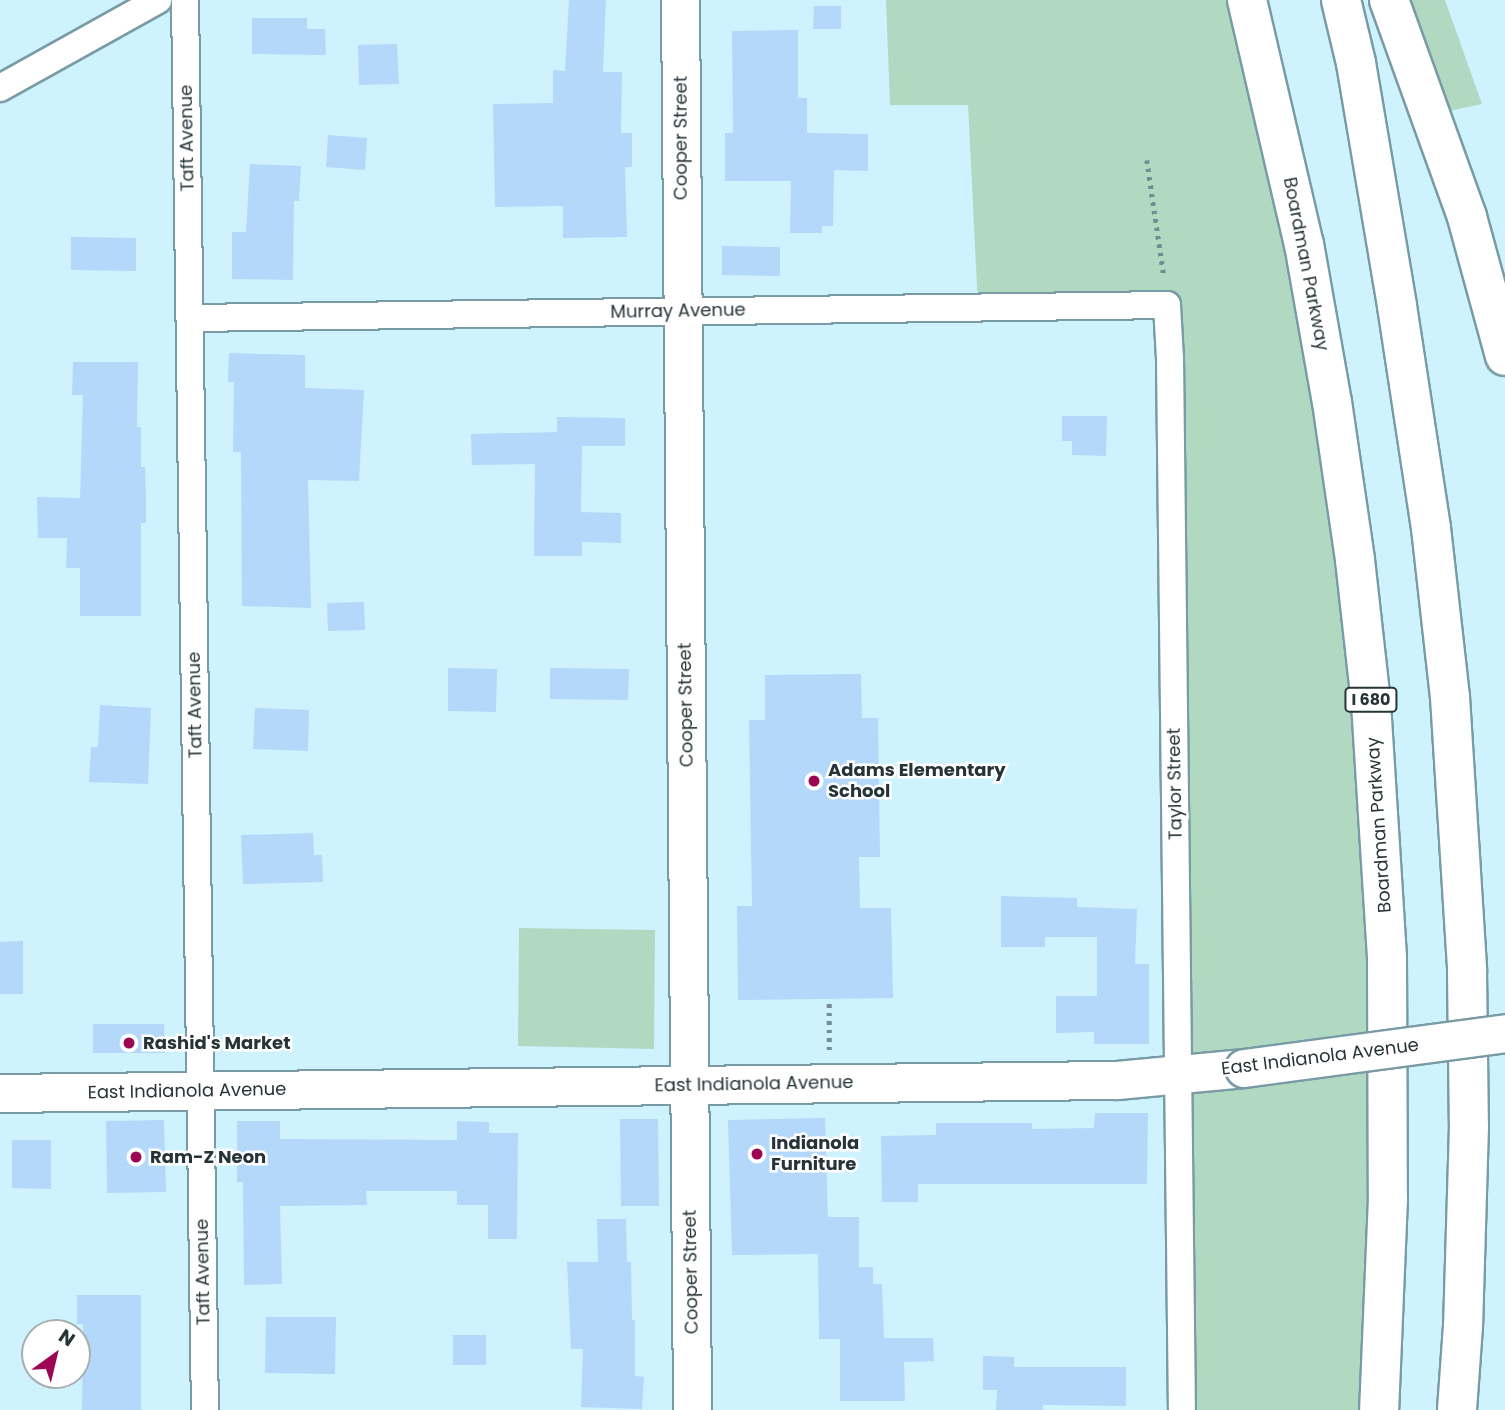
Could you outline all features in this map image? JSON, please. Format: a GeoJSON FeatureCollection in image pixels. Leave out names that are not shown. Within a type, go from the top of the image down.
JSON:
{"type":"FeatureCollection","features":[{"type":"Feature","properties":{"kind":"highway","name":"Boardman Parkway"},"geometry":{"type":"LineString","coordinates":[[1247,0],[1304,244],[1330,388],[1355,560],[1371,703],[1387,958],[1388,1198],[1379,1410]]}},
{"type":"Feature","properties":{"kind":"highway"},"geometry":{"type":"LineString","coordinates":[[1342,0],[1356,63],[1397,306],[1431,528],[1450,697],[1465,932],[1469,1126],[1457,1410]]}},
{"type":"Feature","properties":{"kind":"highway"},"geometry":{"type":"LineString","coordinates":[[1389,0],[1467,217],[1505,356]]}},
{"type":"Feature","properties":{"kind":"street"},"geometry":{"type":"LineString","coordinates":[[0,88],[158,0]]}},
{"type":"Feature","properties":{"kind":"street","name":"Taft Avenue"},"geometry":{"type":"LineString","coordinates":[[186,0],[205,1410]]}},
{"type":"Feature","properties":{"kind":"street","name":"Cooper Street"},"geometry":{"type":"LineString","coordinates":[[680,0],[692,1410]]}},
{"type":"Feature","properties":{"kind":"street","name":"Murray Avenue"},"geometry":{"type":"LineString","coordinates":[[190,318],[1167,305]]}},
{"type":"Feature","properties":{"kind":"street","name":"Taylor Street"},"geometry":{"type":"LineString","coordinates":[[1167,305],[1170,358],[1182,1410]]}},
{"type":"Feature","properties":{"kind":"street","name":"East Indianola Avenue"},"geometry":{"type":"LineString","coordinates":[[0,1093],[1117,1080],[1244,1068],[1505,1033]]}},
{"type":"Feature","properties":{"kind":"path"},"geometry":{"type":"LineString","coordinates":[[1147,160],[1167,305]]}},
{"type":"Feature","properties":{"kind":"path"},"geometry":{"type":"LineString","coordinates":[[829,999],[829,1050]]}},
{"type":"Feature","properties":{"kind":"green space"},"geometry":{"type":"Polygon","coordinates":[[[886,0],[1247,0],[1371,703],[1379,1410],[1182,1410],[1167,305],[978,307],[968,105],[890,105],[886,0]]]}},
{"type":"Feature","properties":{"kind":"green space"},"geometry":{"type":"Polygon","coordinates":[[[1389,0],[1445,0],[1482,104],[1430,115],[1389,0]]]}},
{"type":"Feature","properties":{"kind":"green space"},"geometry":{"type":"Polygon","coordinates":[[[519,928],[655,930],[654,1049],[518,1046],[519,928]]]}},
{"type":"Feature","properties":{"kind":"building"},"geometry":{"type":"Polygon","coordinates":[[[569,0],[606,0],[603,72],[622,72],[621,133],[632,133],[632,167],[625,167],[627,237],[563,238],[563,206],[495,207],[493,104],[553,103],[553,70],[565,71],[569,0]]]}},
{"type":"Feature","properties":{"kind":"building"},"geometry":{"type":"Polygon","coordinates":[[[814,6],[841,6],[841,29],[813,29],[814,6]]]}},
{"type":"Feature","properties":{"kind":"building"},"geometry":{"type":"Polygon","coordinates":[[[252,18],[307,18],[307,29],[325,29],[326,55],[252,54],[252,18]]]}},
{"type":"Feature","properties":{"kind":"building"},"geometry":{"type":"Polygon","coordinates":[[[798,30],[798,98],[807,98],[807,133],[868,134],[868,171],[834,170],[833,226],[822,226],[822,233],[790,233],[791,181],[725,181],[725,133],[733,133],[732,31],[798,30]]]}},
{"type":"Feature","properties":{"kind":"building"},"geometry":{"type":"Polygon","coordinates":[[[397,44],[399,84],[359,85],[358,45],[397,44]]]}},
{"type":"Feature","properties":{"kind":"building"},"geometry":{"type":"Polygon","coordinates":[[[328,135],[367,138],[365,170],[326,167],[328,135]]]}},
{"type":"Feature","properties":{"kind":"building"},"geometry":{"type":"Polygon","coordinates":[[[250,164],[301,166],[299,201],[294,201],[293,280],[232,279],[232,232],[246,232],[250,164]]]}},
{"type":"Feature","properties":{"kind":"building"},"geometry":{"type":"Polygon","coordinates":[[[71,237],[136,238],[136,271],[71,270],[71,237]]]}},
{"type":"Feature","properties":{"kind":"building"},"geometry":{"type":"Polygon","coordinates":[[[722,246],[780,247],[780,276],[722,275],[722,246]]]}},
{"type":"Feature","properties":{"kind":"building"},"geometry":{"type":"Polygon","coordinates":[[[229,353],[305,355],[305,388],[364,390],[359,481],[308,480],[311,608],[242,606],[241,452],[233,452],[234,382],[228,382],[229,353]]]}},
{"type":"Feature","properties":{"kind":"building"},"geometry":{"type":"Polygon","coordinates":[[[73,362],[138,362],[137,427],[141,427],[141,467],[145,467],[146,498],[146,523],[141,523],[141,616],[80,616],[80,568],[66,568],[67,538],[38,538],[37,497],[80,498],[83,395],[72,395],[73,362]]]}},
{"type":"Feature","properties":{"kind":"building"},"geometry":{"type":"Polygon","coordinates":[[[1062,416],[1107,416],[1106,456],[1072,455],[1072,441],[1062,441],[1062,416]]]}},
{"type":"Feature","properties":{"kind":"building"},"geometry":{"type":"Polygon","coordinates":[[[557,417],[625,418],[625,446],[582,446],[581,512],[621,513],[621,543],[582,542],[582,556],[534,556],[535,464],[472,465],[471,434],[557,432],[557,417]]]}},
{"type":"Feature","properties":{"kind":"building"},"geometry":{"type":"Polygon","coordinates":[[[364,602],[365,630],[328,631],[327,603],[364,602]]]}},
{"type":"Feature","properties":{"kind":"building"},"geometry":{"type":"Polygon","coordinates":[[[448,668],[497,669],[496,712],[448,711],[448,668]]]}},
{"type":"Feature","properties":{"kind":"building"},"geometry":{"type":"Polygon","coordinates":[[[550,668],[629,669],[628,700],[550,699],[550,668]]]}},
{"type":"Feature","properties":{"kind":"building","name":"Adams Elementary School"},"geometry":{"type":"Polygon","coordinates":[[[861,674],[862,718],[878,718],[880,857],[859,857],[860,908],[891,908],[893,998],[738,1000],[737,906],[752,906],[749,720],[765,720],[765,675],[861,674]]]}},
{"type":"Feature","properties":{"kind":"building"},"geometry":{"type":"Polygon","coordinates":[[[100,705],[151,708],[148,784],[89,782],[91,747],[98,747],[100,705]]]}},
{"type":"Feature","properties":{"kind":"building"},"geometry":{"type":"Polygon","coordinates":[[[255,708],[309,710],[308,751],[253,749],[255,708]]]}},
{"type":"Feature","properties":{"kind":"building"},"geometry":{"type":"Polygon","coordinates":[[[313,833],[314,855],[322,855],[323,882],[243,884],[241,835],[313,833]]]}},
{"type":"Feature","properties":{"kind":"building"},"geometry":{"type":"Polygon","coordinates":[[[1001,896],[1077,898],[1077,907],[1137,909],[1135,964],[1149,964],[1149,1044],[1094,1044],[1094,1032],[1056,1033],[1056,996],[1097,996],[1097,937],[1045,937],[1045,947],[1001,947],[1001,896]]]}},
{"type":"Feature","properties":{"kind":"building"},"geometry":{"type":"Polygon","coordinates":[[[23,941],[23,994],[0,994],[0,942],[23,941]]]}},
{"type":"Feature","properties":{"kind":"building","name":"Rashid's Market"},"geometry":{"type":"Polygon","coordinates":[[[93,1024],[164,1024],[165,1053],[93,1053],[93,1024]]]}},
{"type":"Feature","properties":{"kind":"building"},"geometry":{"type":"Polygon","coordinates":[[[1095,1113],[1148,1113],[1147,1184],[918,1184],[918,1202],[882,1202],[881,1136],[936,1135],[936,1123],[1032,1123],[1032,1129],[1094,1128],[1095,1113]]]}},
{"type":"Feature","properties":{"kind":"building"},"geometry":{"type":"Polygon","coordinates":[[[825,1118],[828,1217],[859,1217],[859,1267],[873,1267],[873,1284],[882,1284],[884,1338],[933,1338],[934,1361],[904,1362],[905,1401],[840,1401],[840,1339],[819,1339],[818,1254],[732,1255],[728,1120],[825,1118]]]}},
{"type":"Feature","properties":{"kind":"building"},"geometry":{"type":"Polygon","coordinates":[[[620,1119],[658,1119],[659,1206],[621,1206],[620,1119]]]}},
{"type":"Feature","properties":{"kind":"building","name":"Ram-Z Neon"},"geometry":{"type":"Polygon","coordinates":[[[164,1120],[166,1192],[107,1193],[106,1121],[164,1120]]]}},
{"type":"Feature","properties":{"kind":"building"},"geometry":{"type":"Polygon","coordinates":[[[237,1121],[280,1121],[280,1139],[457,1140],[457,1121],[489,1122],[489,1133],[518,1133],[517,1239],[488,1239],[488,1205],[457,1205],[457,1191],[366,1191],[367,1205],[280,1206],[282,1284],[244,1285],[243,1182],[237,1182],[237,1121]]]}},
{"type":"Feature","properties":{"kind":"building"},"geometry":{"type":"Polygon","coordinates":[[[12,1140],[51,1140],[51,1189],[12,1188],[12,1140]]]}},
{"type":"Feature","properties":{"kind":"building"},"geometry":{"type":"Polygon","coordinates":[[[597,1219],[626,1219],[627,1262],[631,1262],[632,1320],[635,1320],[635,1376],[644,1377],[642,1409],[581,1407],[583,1349],[571,1349],[567,1262],[598,1262],[597,1219]]]}},
{"type":"Feature","properties":{"kind":"building"},"geometry":{"type":"Polygon","coordinates":[[[77,1295],[141,1295],[141,1410],[82,1410],[82,1389],[91,1389],[91,1319],[77,1319],[77,1295]]]}},
{"type":"Feature","properties":{"kind":"building"},"geometry":{"type":"Polygon","coordinates":[[[266,1317],[336,1317],[335,1374],[265,1373],[266,1317]]]}},
{"type":"Feature","properties":{"kind":"building"},"geometry":{"type":"Polygon","coordinates":[[[453,1335],[486,1335],[486,1365],[453,1365],[453,1335]]]}},
{"type":"Feature","properties":{"kind":"building"},"geometry":{"type":"Polygon","coordinates":[[[983,1356],[1014,1357],[1014,1367],[1126,1367],[1126,1406],[1043,1405],[1043,1410],[996,1410],[997,1390],[983,1390],[983,1356]]]}},
{"type":"Feature","properties":{"kind":"place","name":"Adams Elementary School"},"geometry":{"type":"Point","coordinates":[814,781]}},
{"type":"Feature","properties":{"kind":"place","name":"Rashid's Market"},"geometry":{"type":"Point","coordinates":[129,1043]}},
{"type":"Feature","properties":{"kind":"place","name":"Indianola Furniture"},"geometry":{"type":"Point","coordinates":[757,1154]}},
{"type":"Feature","properties":{"kind":"place","name":"Ram-Z Neon"},"geometry":{"type":"Point","coordinates":[136,1157]}}]}
